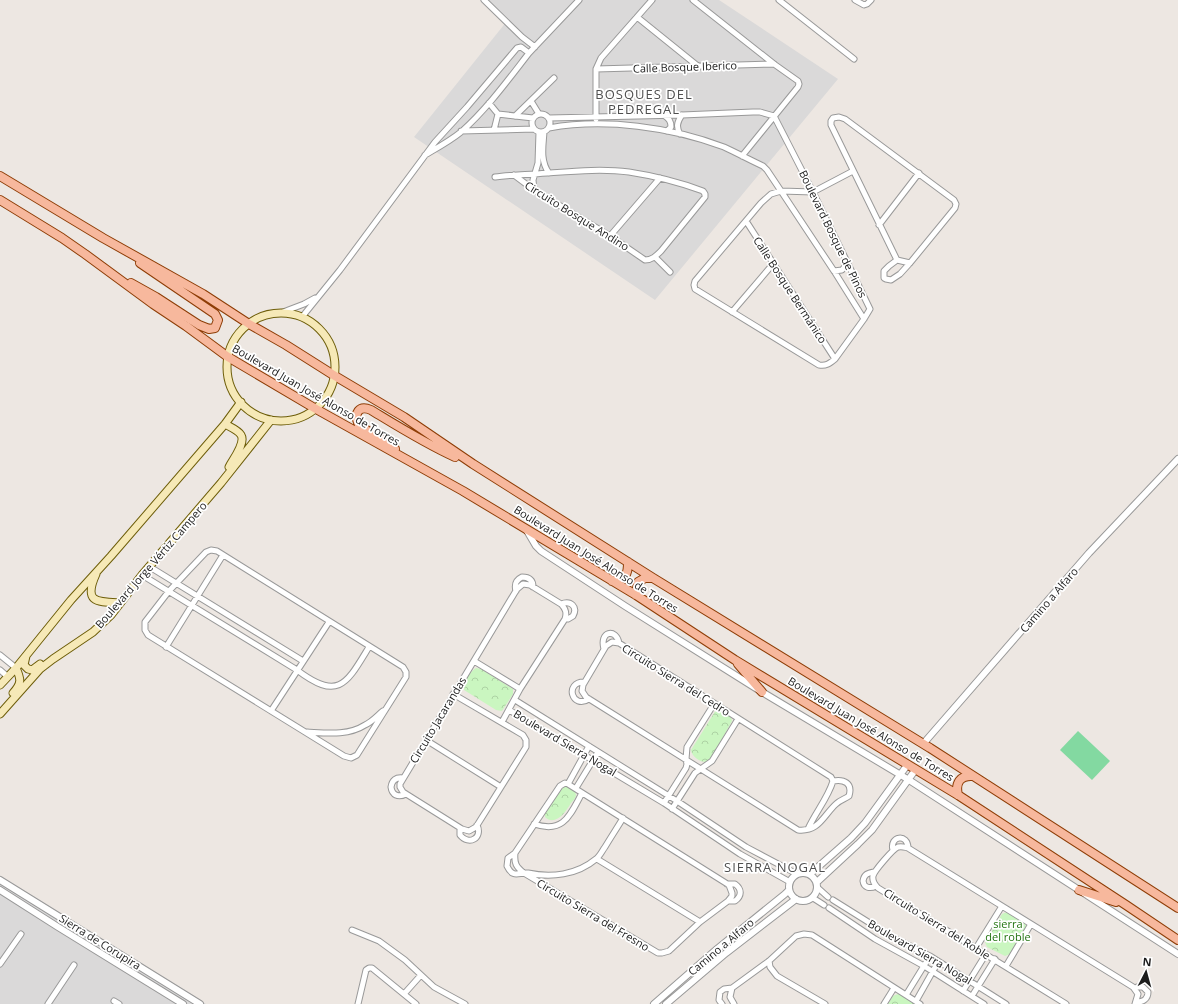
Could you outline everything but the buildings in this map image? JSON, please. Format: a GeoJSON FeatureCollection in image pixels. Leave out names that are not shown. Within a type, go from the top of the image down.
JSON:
{"type":"FeatureCollection","features":[{"type":"Feature","properties":{"kind":"main road","name":"Boulevard Juan José Alonso de Torres"},"geometry":{"type":"LineString","coordinates":[[0,176],[96,234],[203,294],[249,324],[286,344],[335,376],[404,417],[473,464],[653,578],[923,744],[1178,908]]}},
{"type":"Feature","properties":{"kind":"main road","name":"Boulevard Juan José Alonso de Torres"},"geometry":{"type":"LineString","coordinates":[[0,200],[62,238],[228,357],[316,409],[463,491],[636,595],[735,660],[958,795],[1178,940]]}},
{"type":"Feature","properties":{"kind":"main road"},"geometry":{"type":"LineString","coordinates":[[108,272],[156,297],[199,325],[209,329],[217,326],[218,320],[215,314],[142,265],[124,249]]}},
{"type":"Feature","properties":{"kind":"main road"},"geometry":{"type":"LineString","coordinates":[[283,312],[302,317],[317,328],[328,342],[335,364],[335,376],[330,395],[308,415],[284,421],[271,420],[262,417],[241,402],[230,383],[228,369],[228,357],[235,340],[244,328],[265,315],[283,312]]}},
{"type":"Feature","properties":{"kind":"main road"},"geometry":{"type":"LineString","coordinates":[[0,685],[16,668],[68,603],[111,556],[225,424],[241,402]]}},
{"type":"Feature","properties":{"kind":"main road"},"geometry":{"type":"LineString","coordinates":[[420,467],[359,425],[356,420],[358,411],[362,408],[371,410],[435,448],[473,464]]}},
{"type":"Feature","properties":{"kind":"main road","name":"Boulevard Jorge Vértiz Campero"},"geometry":{"type":"LineString","coordinates":[[1,713],[45,665],[101,626],[142,575],[221,483],[271,420]]}},
{"type":"Feature","properties":{"kind":"main road"},"geometry":{"type":"LineString","coordinates":[[221,483],[242,446],[243,440],[242,436],[238,432],[225,424]]}},
{"type":"Feature","properties":{"kind":"main road"},"geometry":{"type":"LineString","coordinates":[[612,581],[627,575],[628,562]]}},
{"type":"Feature","properties":{"kind":"main road"},"geometry":{"type":"LineString","coordinates":[[99,569],[91,587],[92,596],[95,600],[100,602],[120,603]]}},
{"type":"Feature","properties":{"kind":"main road"},"geometry":{"type":"LineString","coordinates":[[636,595],[638,582],[645,578],[653,578]]}},
{"type":"Feature","properties":{"kind":"main road"},"geometry":{"type":"LineString","coordinates":[[26,654],[24,665],[28,669],[32,670],[39,665],[45,665]]}},
{"type":"Feature","properties":{"kind":"main road"},"geometry":{"type":"LineString","coordinates":[[735,660],[762,692]]}},
{"type":"Feature","properties":{"kind":"main road"},"geometry":{"type":"LineString","coordinates":[[1,713],[4,703],[19,685],[19,677],[16,668]]}},
{"type":"Feature","properties":{"kind":"main road"},"geometry":{"type":"LineString","coordinates":[[958,795],[956,788],[958,782],[962,778],[973,776]]}},
{"type":"Feature","properties":{"kind":"main road"},"geometry":{"type":"LineString","coordinates":[[1079,890],[1126,905]]}},
{"type":"Feature","properties":{"kind":"street"},"geometry":{"type":"LineString","coordinates":[[484,0],[534,47]]}},
{"type":"Feature","properties":{"kind":"street"},"geometry":{"type":"LineString","coordinates":[[425,155],[449,141],[462,131],[489,103],[534,47],[579,0]]}},
{"type":"Feature","properties":{"kind":"street"},"geometry":{"type":"LineString","coordinates":[[596,124],[596,69],[601,58],[652,0]]}},
{"type":"Feature","properties":{"kind":"street"},"geometry":{"type":"LineString","coordinates":[[693,0],[799,84],[742,156]]}},
{"type":"Feature","properties":{"kind":"street"},"geometry":{"type":"LineString","coordinates":[[779,0],[854,59]]}},
{"type":"Feature","properties":{"kind":"street"},"geometry":{"type":"LineString","coordinates":[[855,0],[864,5],[871,0]]}},
{"type":"Feature","properties":{"kind":"street"},"geometry":{"type":"LineString","coordinates":[[637,17],[699,67]]}},
{"type":"Feature","properties":{"kind":"street"},"geometry":{"type":"LineString","coordinates":[[302,317],[340,270],[434,142],[467,107],[517,48],[521,47],[529,53]]}},
{"type":"Feature","properties":{"kind":"street","name":"Calle Bosque Iberico"},"geometry":{"type":"LineString","coordinates":[[596,69],[774,64]]}},
{"type":"Feature","properties":{"kind":"street"},"geometry":{"type":"LineString","coordinates":[[515,116],[554,78]]}},
{"type":"Feature","properties":{"kind":"street"},"geometry":{"type":"LineString","coordinates":[[531,101],[539,114]]}},
{"type":"Feature","properties":{"kind":"street"},"geometry":{"type":"LineString","coordinates":[[489,103],[498,114],[533,118],[539,114],[543,114],[549,118],[665,116],[753,112],[760,112],[774,116]]}},
{"type":"Feature","properties":{"kind":"street"},"geometry":{"type":"LineString","coordinates":[[494,130],[498,114]]}},
{"type":"Feature","properties":{"kind":"street"},"geometry":{"type":"LineString","coordinates":[[680,134],[678,130],[678,123],[682,115]]}},
{"type":"Feature","properties":{"kind":"street"},"geometry":{"type":"LineString","coordinates":[[665,116],[670,119],[671,123],[671,127],[667,131]]}},
{"type":"Feature","properties":{"kind":"street","name":"Boulevard Bosque de Pinos"},"geometry":{"type":"LineString","coordinates":[[549,128],[566,125],[596,124],[628,125],[667,131],[696,138],[725,148],[763,166],[834,271],[864,319],[870,309],[774,116]]}},
{"type":"Feature","properties":{"kind":"street"},"geometry":{"type":"LineString","coordinates":[[897,260],[884,272],[884,278],[891,280],[895,278],[910,263],[955,208],[956,204],[954,200],[919,173],[845,119],[839,117],[834,118],[831,121],[831,125],[897,260],[910,263]]}},
{"type":"Feature","properties":{"kind":"street"},"geometry":{"type":"LineString","coordinates":[[533,118],[532,126],[539,131]]}},
{"type":"Feature","properties":{"kind":"street"},"geometry":{"type":"LineString","coordinates":[[462,131],[539,131],[549,128],[549,118]]}},
{"type":"Feature","properties":{"kind":"street","name":"Circuito Bosque Andino"},"geometry":{"type":"LineString","coordinates":[[514,175],[534,190],[610,236],[645,260],[650,260],[655,257],[705,197],[704,191],[678,182],[630,172],[549,172],[543,160],[539,131]]}},
{"type":"Feature","properties":{"kind":"street","name":"Circuito Bosque Andino"},"geometry":{"type":"LineString","coordinates":[[514,175],[535,174],[538,163],[539,131]]}},
{"type":"Feature","properties":{"kind":"street"},"geometry":{"type":"LineString","coordinates":[[853,171],[813,192],[781,191],[771,194],[695,281],[694,285],[695,289],[819,366],[829,364],[834,359],[864,319]]}},
{"type":"Feature","properties":{"kind":"street"},"geometry":{"type":"LineString","coordinates":[[534,190],[533,180],[535,174],[549,172]]}},
{"type":"Feature","properties":{"kind":"street"},"geometry":{"type":"LineString","coordinates":[[879,225],[919,173]]}},
{"type":"Feature","properties":{"kind":"street"},"geometry":{"type":"LineString","coordinates":[[494,177],[514,175]]}},
{"type":"Feature","properties":{"kind":"street"},"geometry":{"type":"LineString","coordinates":[[610,236],[660,178]]}},
{"type":"Feature","properties":{"kind":"street","name":"Calle Bosque Bermánico"},"geometry":{"type":"LineString","coordinates":[[746,221],[834,359]]}},
{"type":"Feature","properties":{"kind":"street"},"geometry":{"type":"LineString","coordinates":[[655,257],[670,272]]}},
{"type":"Feature","properties":{"kind":"street"},"geometry":{"type":"LineString","coordinates":[[732,312],[773,264]]}},
{"type":"Feature","properties":{"kind":"street"},"geometry":{"type":"LineString","coordinates":[[834,271],[842,270],[847,264]]}},
{"type":"Feature","properties":{"kind":"street"},"geometry":{"type":"LineString","coordinates":[[283,312],[304,304],[321,293]]}},
{"type":"Feature","properties":{"kind":"street","name":"Camino a Alfaro"},"geometry":{"type":"LineString","coordinates":[[923,744],[1089,553],[1178,459]]}},
{"type":"Feature","properties":{"kind":"street"},"geometry":{"type":"LineString","coordinates":[[526,529],[541,552],[762,692],[909,780],[1178,954]]}},
{"type":"Feature","properties":{"kind":"street"},"geometry":{"type":"LineString","coordinates":[[211,550],[217,551],[403,667],[406,672],[406,677],[357,755],[351,758],[344,756],[148,635],[145,630],[145,622],[177,583],[206,552],[211,550]]}},
{"type":"Feature","properties":{"kind":"street"},"geometry":{"type":"LineString","coordinates":[[166,646],[223,555]]}},
{"type":"Feature","properties":{"kind":"street"},"geometry":{"type":"LineString","coordinates":[[150,566],[303,661]]}},
{"type":"Feature","properties":{"kind":"street"},"geometry":{"type":"LineString","coordinates":[[142,575],[316,683],[326,687],[337,686],[347,679],[354,671],[369,646]]}},
{"type":"Feature","properties":{"kind":"street","name":"Circuito Jacarandas"},"geometry":{"type":"LineString","coordinates":[[406,794],[399,796],[393,793],[391,787],[393,781],[403,778],[520,586],[526,584],[533,587],[561,604],[567,602],[570,603],[574,607],[575,613],[568,619],[565,619]]}},
{"type":"Feature","properties":{"kind":"street"},"geometry":{"type":"LineString","coordinates":[[515,700],[520,689],[565,619],[566,611],[561,604]]}},
{"type":"Feature","properties":{"kind":"street"},"geometry":{"type":"LineString","coordinates":[[271,711],[329,622]]}},
{"type":"Feature","properties":{"kind":"street"},"geometry":{"type":"LineString","coordinates":[[604,649],[602,641],[607,635],[615,635],[619,643]]}},
{"type":"Feature","properties":{"kind":"street","name":"Circuito Sierra del Cedro"},"geometry":{"type":"LineString","coordinates":[[589,699],[582,702],[578,701],[572,695],[572,691],[576,684],[584,682],[606,646],[610,643],[619,643],[831,777],[833,781],[840,780],[846,782],[850,788],[850,796],[839,801],[818,825],[814,828],[808,829]]}},
{"type":"Feature","properties":{"kind":"street"},"geometry":{"type":"LineString","coordinates":[[0,655],[16,668]]}},
{"type":"Feature","properties":{"kind":"street"},"geometry":{"type":"LineString","coordinates":[[474,661],[520,689]]}},
{"type":"Feature","properties":{"kind":"street"},"geometry":{"type":"LineString","coordinates":[[0,670],[8,677]]}},
{"type":"Feature","properties":{"kind":"street"},"geometry":{"type":"LineString","coordinates":[[584,682],[582,691],[583,694],[589,699],[795,828],[802,830],[808,829],[830,790],[833,781]]}},
{"type":"Feature","properties":{"kind":"street"},"geometry":{"type":"LineString","coordinates":[[403,778],[400,787],[403,792],[465,831],[473,830],[526,747],[527,743],[523,735],[453,694]]}},
{"type":"Feature","properties":{"kind":"street","name":"Boulevard Sierra Nogal"},"geometry":{"type":"LineString","coordinates":[[790,882],[740,854],[664,803],[509,710],[515,700],[668,795],[746,847],[797,874]]}},
{"type":"Feature","properties":{"kind":"street"},"geometry":{"type":"LineString","coordinates":[[664,803],[686,768],[687,747],[714,704]]}},
{"type":"Feature","properties":{"kind":"street"},"geometry":{"type":"LineString","coordinates":[[305,732],[328,734],[353,730],[365,725],[387,708]]}},
{"type":"Feature","properties":{"kind":"street"},"geometry":{"type":"LineString","coordinates":[[502,722],[509,710]]}},
{"type":"Feature","properties":{"kind":"street"},"geometry":{"type":"LineString","coordinates":[[532,724],[538,714]]}},
{"type":"Feature","properties":{"kind":"street"},"geometry":{"type":"LineString","coordinates":[[672,809],[695,773],[712,761],[738,719]]}},
{"type":"Feature","properties":{"kind":"street"},"geometry":{"type":"LineString","coordinates":[[546,732],[552,723]]}},
{"type":"Feature","properties":{"kind":"street"},"geometry":{"type":"LineString","coordinates":[[426,740],[501,787]]}},
{"type":"Feature","properties":{"kind":"street"},"geometry":{"type":"LineString","coordinates":[[568,784],[589,746]]}},
{"type":"Feature","properties":{"kind":"street"},"geometry":{"type":"LineString","coordinates":[[576,788],[598,752]]}},
{"type":"Feature","properties":{"kind":"street"},"geometry":{"type":"LineString","coordinates":[[810,874],[851,838],[908,764]]}},
{"type":"Feature","properties":{"kind":"street"},"geometry":{"type":"LineString","coordinates":[[828,897],[817,885],[813,876],[810,874],[804,872],[792,877],[789,890],[796,899],[805,901],[813,898],[817,891],[817,885],[872,830],[916,769]]}},
{"type":"Feature","properties":{"kind":"street"},"geometry":{"type":"LineString","coordinates":[[623,818],[597,859],[578,870],[546,876],[512,873],[507,866],[508,858],[515,853],[560,786],[565,783],[576,788],[727,884],[731,887],[732,893],[728,901]]}},
{"type":"Feature","properties":{"kind":"street"},"geometry":{"type":"LineString","coordinates":[[534,824],[549,827],[563,822],[568,817],[582,793]]}},
{"type":"Feature","properties":{"kind":"street"},"geometry":{"type":"LineString","coordinates":[[460,828],[460,835],[462,838],[465,840],[472,840],[478,836],[479,832],[477,825]]}},
{"type":"Feature","properties":{"kind":"street"},"geometry":{"type":"LineString","coordinates":[[893,850],[893,842],[899,838],[906,841],[908,848]]}},
{"type":"Feature","properties":{"kind":"street"},"geometry":{"type":"LineString","coordinates":[[876,886],[873,888],[865,886],[863,880],[864,876],[874,872],[893,850],[900,846],[908,848],[1135,989],[1138,994],[1136,1003]]}},
{"type":"Feature","properties":{"kind":"street"},"geometry":{"type":"LineString","coordinates":[[515,853],[516,864],[524,873]]}},
{"type":"Feature","properties":{"kind":"street"},"geometry":{"type":"LineString","coordinates":[[597,859],[700,922]]}},
{"type":"Feature","properties":{"kind":"street","name":"Circuito Sierra del Roble"},"geometry":{"type":"LineString","coordinates":[[874,872],[873,878],[876,886],[1066,1004]]}},
{"type":"Feature","properties":{"kind":"street","name":"Circuito Sierra del Fresno"},"geometry":{"type":"LineString","coordinates":[[524,873],[658,953],[669,951],[700,922],[728,901],[731,902],[738,899],[741,892],[738,886],[735,884],[727,884]]}},
{"type":"Feature","properties":{"kind":"street","name":"Sierra de Corupira"},"geometry":{"type":"LineString","coordinates":[[0,880],[200,1004]]}},
{"type":"Feature","properties":{"kind":"street","name":"Sierra de Corupira"},"geometry":{"type":"LineString","coordinates":[[0,890],[183,1004]]}},
{"type":"Feature","properties":{"kind":"street","name":"Camino a Alfaro"},"geometry":{"type":"LineString","coordinates":[[654,1004],[717,949],[789,890]]}},
{"type":"Feature","properties":{"kind":"street","name":"Boulevard Sierra Nogal"},"geometry":{"type":"LineString","coordinates":[[813,898],[875,939],[933,971],[984,1004]]}},
{"type":"Feature","properties":{"kind":"street","name":"Camino a Alfaro"},"geometry":{"type":"LineString","coordinates":[[666,1004],[726,953],[796,899]]}},
{"type":"Feature","properties":{"kind":"street","name":"Boulevard Sierra Nogal"},"geometry":{"type":"LineString","coordinates":[[834,900],[890,935],[930,956],[1006,1004]]}},
{"type":"Feature","properties":{"kind":"street"},"geometry":{"type":"LineString","coordinates":[[976,948],[1002,906]]}},
{"type":"Feature","properties":{"kind":"street"},"geometry":{"type":"LineString","coordinates":[[1006,966],[1031,924]]}},
{"type":"Feature","properties":{"kind":"street"},"geometry":{"type":"LineString","coordinates":[[352,930],[379,941],[405,960],[434,987],[465,1004]]}},
{"type":"Feature","properties":{"kind":"street"},"geometry":{"type":"LineString","coordinates":[[0,964],[21,934]]}},
{"type":"Feature","properties":{"kind":"street"},"geometry":{"type":"LineString","coordinates":[[722,1004],[720,1000],[720,992],[724,988],[732,988],[769,961],[796,936],[804,934],[812,936],[918,1003],[938,962]]}},
{"type":"Feature","properties":{"kind":"street"},"geometry":{"type":"LineString","coordinates":[[963,991],[986,954]]}},
{"type":"Feature","properties":{"kind":"street"},"geometry":{"type":"LineString","coordinates":[[906,995],[930,956]]}},
{"type":"Feature","properties":{"kind":"street"},"geometry":{"type":"LineString","coordinates":[[972,996],[995,959]]}},
{"type":"Feature","properties":{"kind":"street"},"geometry":{"type":"LineString","coordinates":[[769,961],[770,967],[777,976],[825,1004]]}},
{"type":"Feature","properties":{"kind":"street"},"geometry":{"type":"LineString","coordinates":[[48,1004],[74,965]]}},
{"type":"Feature","properties":{"kind":"street"},"geometry":{"type":"LineString","coordinates":[[358,1004],[364,976],[366,970],[369,968],[372,968],[416,1004]]}},
{"type":"Feature","properties":{"kind":"street"},"geometry":{"type":"LineString","coordinates":[[404,994],[421,975]]}},
{"type":"Feature","properties":{"kind":"street"},"geometry":{"type":"LineString","coordinates":[[1135,989],[1143,987],[1148,992],[1145,999],[1136,1003]]}},
{"type":"Feature","properties":{"kind":"street"},"geometry":{"type":"LineString","coordinates":[[732,988],[730,997],[734,1004]]}},
{"type":"Feature","properties":{"kind":"street"},"geometry":{"type":"LineString","coordinates":[[884,1004],[894,988]]}},
{"type":"Feature","properties":{"kind":"shaded area"},"geometry":{"type":"Polygon","coordinates":[[[484,0],[719,0],[838,79],[655,300],[414,137],[507,21],[484,0]]]}},
{"type":"Feature","properties":{"kind":"shaded area"},"geometry":{"type":"Polygon","coordinates":[[[0,876],[206,1004],[0,1004],[0,876]]]}},
{"type":"Feature","properties":{"kind":"green space"},"geometry":{"type":"Polygon","coordinates":[[[476,668],[481,669],[513,689],[513,694],[502,711],[496,710],[464,690],[464,684],[467,678],[476,668]]]}},
{"type":"Feature","properties":{"kind":"green space"},"geometry":{"type":"Polygon","coordinates":[[[716,710],[721,710],[726,713],[732,721],[712,757],[708,762],[703,762],[695,757],[691,750],[716,710]]]}},
{"type":"Feature","properties":{"kind":"green space"},"geometry":{"type":"Polygon","coordinates":[[[1078,731],[1110,761],[1092,780],[1060,750],[1078,731]]]}},
{"type":"Feature","properties":{"kind":"green space"},"geometry":{"type":"Polygon","coordinates":[[[565,786],[574,790],[576,797],[560,817],[549,820],[545,817],[545,813],[560,789],[565,786]]]}},
{"type":"Feature","properties":{"kind":"green space","name":"sierra del roble"},"geometry":{"type":"Polygon","coordinates":[[[1007,912],[1025,923],[1026,927],[1010,954],[1005,956],[987,947],[985,942],[1002,914],[1007,912]]]}},
{"type":"Feature","properties":{"kind":"green space"},"geometry":{"type":"Polygon","coordinates":[[[901,994],[915,1004],[888,1004],[893,996],[901,994]]]}},
{"type":"Feature","properties":{"kind":"district","name":"BOSQUES DEL PEDREGAL"},"geometry":{"type":"Point","coordinates":[644,102]}},
{"type":"Feature","properties":{"kind":"district","name":"SIERRA NOGAL"},"geometry":{"type":"Point","coordinates":[775,867]}}]}
